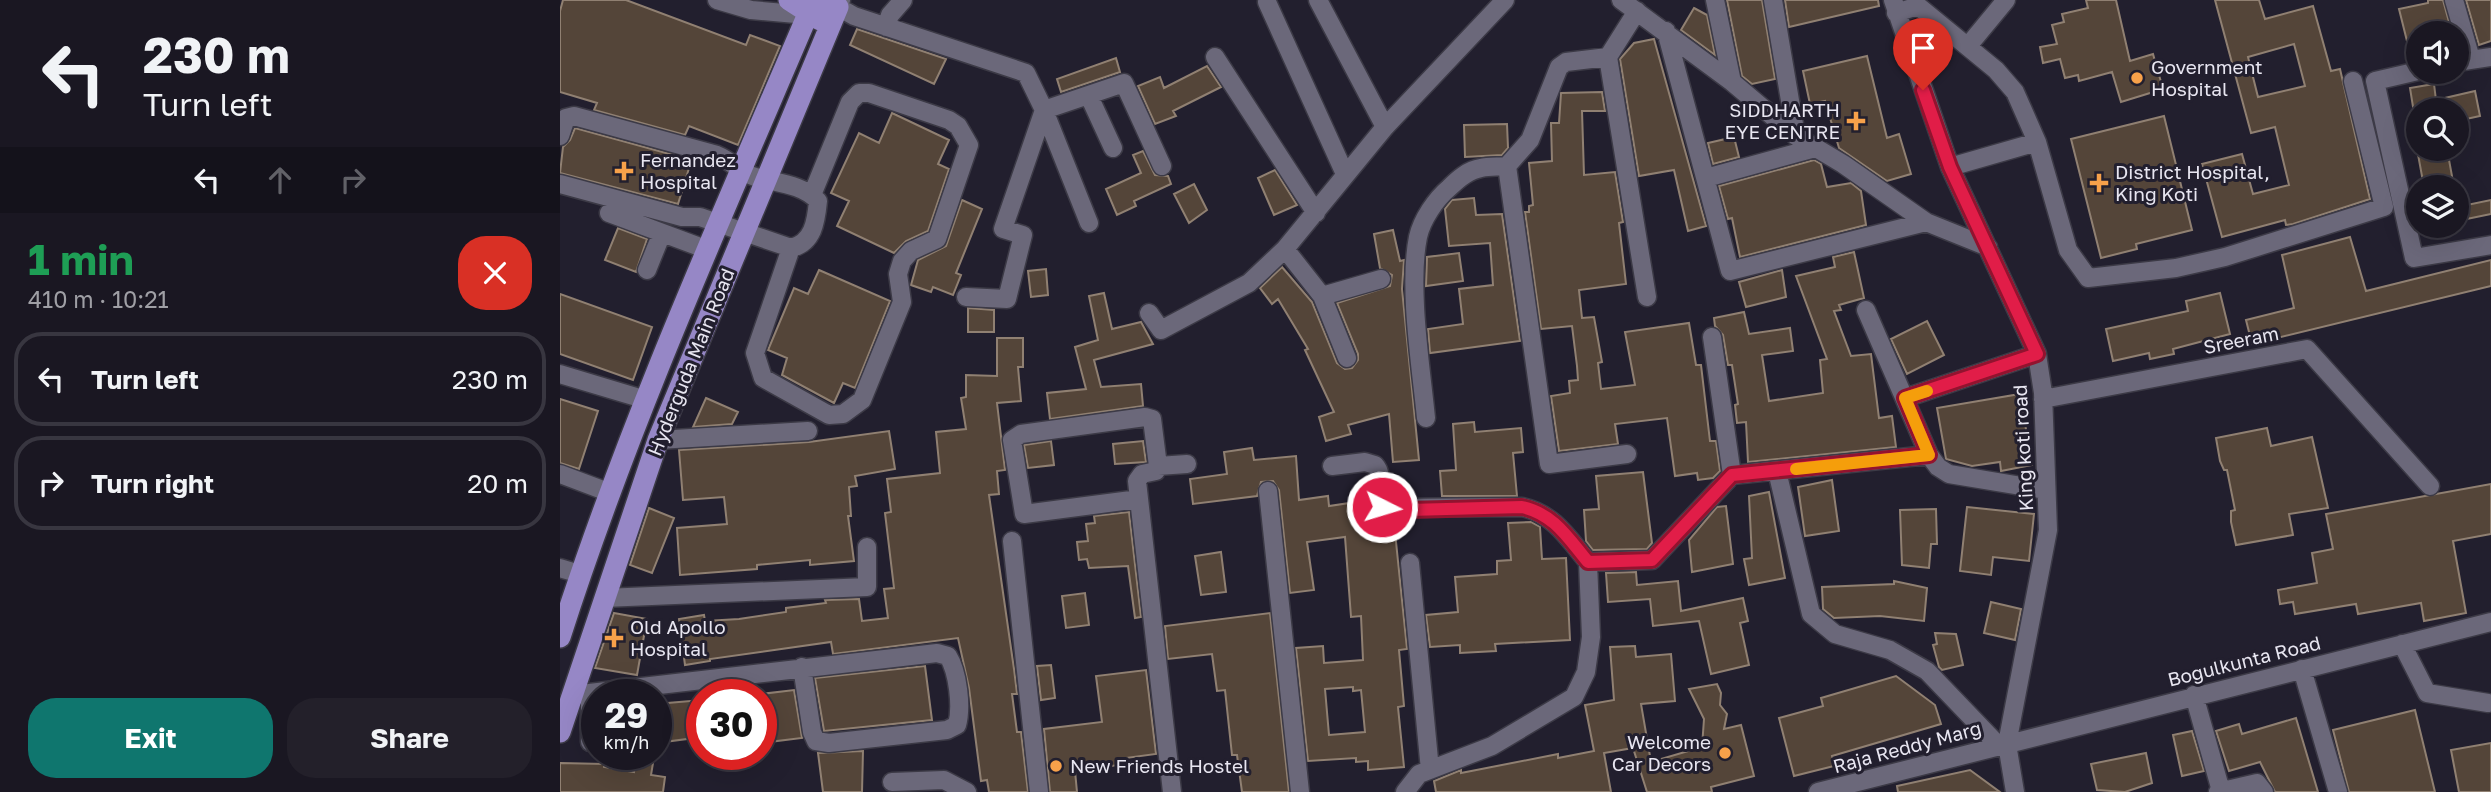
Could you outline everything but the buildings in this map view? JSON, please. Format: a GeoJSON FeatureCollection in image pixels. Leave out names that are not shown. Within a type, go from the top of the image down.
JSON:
{"type":"FeatureCollection","features":[{"type":"Feature","properties":{"kind":"main road"},"geometry":{"type":"LineString","coordinates":[[789,0],[830,9]]}},
{"type":"Feature","properties":{"kind":"main road","name":"Hyderguda Main Road"},"geometry":{"type":"LineString","coordinates":[[560,637],[570,571],[608,492],[643,399],[741,171],[830,9]]}},
{"type":"Feature","properties":{"kind":"main road","name":"Hyderguda Main Road"},"geometry":{"type":"LineString","coordinates":[[585,679],[604,598],[658,440],[768,177],[830,9]]}},
{"type":"Feature","properties":{"kind":"main road","name":"Hyderguda Main Road"},"geometry":{"type":"LineString","coordinates":[[560,732],[581,694]]}},
{"type":"Feature","properties":{"kind":"street"},"geometry":{"type":"LineString","coordinates":[[717,0],[751,10],[830,9],[1026,74],[1044,110],[1088,223]]}},
{"type":"Feature","properties":{"kind":"street"},"geometry":{"type":"LineString","coordinates":[[886,27],[890,15],[903,0]]}},
{"type":"Feature","properties":{"kind":"street"},"geometry":{"type":"LineString","coordinates":[[1318,0],[1385,127]]}},
{"type":"Feature","properties":{"kind":"street"},"geometry":{"type":"LineString","coordinates":[[1149,313],[1157,327],[1166,328],[1249,284],[1285,249],[1385,127],[1505,0]]}},
{"type":"Feature","properties":{"kind":"street"},"geometry":{"type":"LineString","coordinates":[[1621,0],[1732,82],[1796,136],[1926,222],[1988,247]]}},
{"type":"Feature","properties":{"kind":"street"},"geometry":{"type":"LineString","coordinates":[[1715,0],[1732,82]]}},
{"type":"Feature","properties":{"kind":"street"},"geometry":{"type":"LineString","coordinates":[[1773,0],[1796,136]]}},
{"type":"Feature","properties":{"kind":"street"},"geometry":{"type":"LineString","coordinates":[[1968,46],[2006,0]]}},
{"type":"Feature","properties":{"kind":"street"},"geometry":{"type":"LineString","coordinates":[[2454,0],[2457,21]]}},
{"type":"Feature","properties":{"kind":"street"},"geometry":{"type":"LineString","coordinates":[[1267,2],[1345,174]]}},
{"type":"Feature","properties":{"kind":"street"},"geometry":{"type":"LineString","coordinates":[[1894,6],[1921,3],[1996,70],[2015,92],[2037,142],[2068,250],[2088,278],[2176,268],[2234,255],[2384,207],[2353,81]]}},
{"type":"Feature","properties":{"kind":"street","name":"King koti road"},"geometry":{"type":"LineString","coordinates":[[1894,6],[1950,167],[2037,354],[2043,399],[2048,530],[2003,745],[2015,792]]}},
{"type":"Feature","properties":{"kind":"street"},"geometry":{"type":"LineString","coordinates":[[1637,11],[1608,57],[1647,297]]}},
{"type":"Feature","properties":{"kind":"street"},"geometry":{"type":"LineString","coordinates":[[1666,31],[1730,271],[1926,222]]}},
{"type":"Feature","properties":{"kind":"street"},"geometry":{"type":"LineString","coordinates":[[1215,57],[1315,213]]}},
{"type":"Feature","properties":{"kind":"street"},"geometry":{"type":"LineString","coordinates":[[1426,418],[1417,324],[1418,235],[1440,196],[1462,176],[1480,168],[1507,166],[1530,141],[1559,67],[1566,62],[1608,57]]}},
{"type":"Feature","properties":{"kind":"street"},"geometry":{"type":"LineString","coordinates":[[2469,60],[2491,57]]}},
{"type":"Feature","properties":{"kind":"street"},"geometry":{"type":"LineString","coordinates":[[2406,74],[2375,81],[2414,258],[2491,245]]}},
{"type":"Feature","properties":{"kind":"street"},"geometry":{"type":"LineString","coordinates":[[1044,110],[1124,83],[1162,166]]}},
{"type":"Feature","properties":{"kind":"street"},"geometry":{"type":"LineString","coordinates":[[791,248],[755,353],[757,364],[763,378],[829,415],[844,414],[862,400],[902,302],[898,274],[902,261],[912,251],[937,239],[969,145],[958,126],[949,120],[869,93],[859,93],[850,102],[812,195]]}},
{"type":"Feature","properties":{"kind":"street"},"geometry":{"type":"LineString","coordinates":[[1089,96],[1114,148]]}},
{"type":"Feature","properties":{"kind":"street"},"geometry":{"type":"LineString","coordinates":[[966,297],[1007,299],[1023,235],[1003,229],[1044,110]]}},
{"type":"Feature","properties":{"kind":"street"},"geometry":{"type":"LineString","coordinates":[[560,136],[566,118],[574,116],[732,160],[741,171],[768,177],[812,195],[818,201],[811,235],[802,245],[791,248],[720,225],[560,184]]}},
{"type":"Feature","properties":{"kind":"street"},"geometry":{"type":"LineString","coordinates":[[1950,167],[2037,142]]}},
{"type":"Feature","properties":{"kind":"street"},"geometry":{"type":"LineString","coordinates":[[1706,178],[1815,148]]}},
{"type":"Feature","properties":{"kind":"street"},"geometry":{"type":"LineString","coordinates":[[1507,166],[1549,464],[1627,454]]}},
{"type":"Feature","properties":{"kind":"street"},"geometry":{"type":"LineString","coordinates":[[609,213],[708,250]]}},
{"type":"Feature","properties":{"kind":"street"},"geometry":{"type":"LineString","coordinates":[[647,270],[662,233]]}},
{"type":"Feature","properties":{"kind":"street"},"geometry":{"type":"LineString","coordinates":[[1285,249],[1322,296],[1347,358]]}},
{"type":"Feature","properties":{"kind":"street"},"geometry":{"type":"LineString","coordinates":[[1322,296],[1381,279]]}},
{"type":"Feature","properties":{"kind":"street"},"geometry":{"type":"LineString","coordinates":[[1866,310],[1929,455],[1938,467],[1949,474],[2046,489]]}},
{"type":"Feature","properties":{"kind":"street"},"geometry":{"type":"LineString","coordinates":[[1712,337],[1732,475]]}},
{"type":"Feature","properties":{"kind":"street","name":"Sreeram"},"geometry":{"type":"LineString","coordinates":[[2043,399],[2307,349],[2430,486]]}},
{"type":"Feature","properties":{"kind":"street"},"geometry":{"type":"LineString","coordinates":[[1905,398],[2037,354]]}},
{"type":"Feature","properties":{"kind":"street"},"geometry":{"type":"LineString","coordinates":[[560,374],[643,399]]}},
{"type":"Feature","properties":{"kind":"street"},"geometry":{"type":"LineString","coordinates":[[1139,499],[1024,514],[1012,440],[1021,434],[1150,417],[1158,466],[1156,471],[1139,476],[1139,499],[1172,792]]}},
{"type":"Feature","properties":{"kind":"street"},"geometry":{"type":"LineString","coordinates":[[658,440],[808,431]]}},
{"type":"Feature","properties":{"kind":"street"},"geometry":{"type":"LineString","coordinates":[[1588,562],[1652,560],[1732,475],[1929,455]]}},
{"type":"Feature","properties":{"kind":"street"},"geometry":{"type":"LineString","coordinates":[[1332,466],[1365,462],[1375,465],[1380,472],[1381,502],[1386,508],[1522,507],[1540,511],[1552,519],[1588,562],[1591,637],[1586,673],[1574,697],[1492,746],[1419,774],[1405,792]]}},
{"type":"Feature","properties":{"kind":"street"},"geometry":{"type":"LineString","coordinates":[[1158,466],[1187,464]]}},
{"type":"Feature","properties":{"kind":"street"},"geometry":{"type":"LineString","coordinates":[[1777,471],[1811,614],[1835,634],[1890,650],[1927,671],[2003,745]]}},
{"type":"Feature","properties":{"kind":"street"},"geometry":{"type":"LineString","coordinates":[[560,474],[608,492]]}},
{"type":"Feature","properties":{"kind":"street"},"geometry":{"type":"LineString","coordinates":[[1268,491],[1300,792]]}},
{"type":"Feature","properties":{"kind":"street"},"geometry":{"type":"LineString","coordinates":[[1012,541],[1039,792]]}},
{"type":"Feature","properties":{"kind":"street"},"geometry":{"type":"LineString","coordinates":[[604,598],[867,587],[867,547]]}},
{"type":"Feature","properties":{"kind":"street"},"geometry":{"type":"LineString","coordinates":[[1409,563],[1430,770]]}},
{"type":"Feature","properties":{"kind":"street","name":"Bogulkunta Road"},"geometry":{"type":"LineString","coordinates":[[2003,745],[2491,622]]}},
{"type":"Feature","properties":{"kind":"street"},"geometry":{"type":"LineString","coordinates":[[2402,644],[2427,693],[2488,703]]}},
{"type":"Feature","properties":{"kind":"street"},"geometry":{"type":"LineString","coordinates":[[672,683],[802,667],[937,653],[948,656],[953,663],[958,702],[957,724],[947,730],[829,743],[816,741],[812,732],[802,667]]}},
{"type":"Feature","properties":{"kind":"street"},"geometry":{"type":"LineString","coordinates":[[2302,669],[2338,792]]}},
{"type":"Feature","properties":{"kind":"street"},"geometry":{"type":"LineString","coordinates":[[2194,695],[2220,791],[2250,782],[2257,783],[2264,792]]}},
{"type":"Feature","properties":{"kind":"street","name":"Raja Reddy Marg"},"geometry":{"type":"LineString","coordinates":[[1818,792],[2003,745]]}},
{"type":"Feature","properties":{"kind":"street"},"geometry":{"type":"LineString","coordinates":[[892,782],[944,780],[967,792]]}},
{"type":"Feature","properties":{"kind":"slow traffic"},"geometry":{"type":"LineString","coordinates":[[1796,469],[1929,455],[1905,398],[1927,391]]}},
{"type":"Feature","properties":{"kind":"place","name":"Government Hospital"},"geometry":{"type":"Point","coordinates":[2137,78]}},
{"type":"Feature","properties":{"kind":"place","name":"SIDDHARTH EYE CENTRE"},"geometry":{"type":"Point","coordinates":[1856,121]}},
{"type":"Feature","properties":{"kind":"place","name":"Fernandez Hospital"},"geometry":{"type":"Point","coordinates":[624,171]}},
{"type":"Feature","properties":{"kind":"place","name":"District Hospital, King Koti"},"geometry":{"type":"Point","coordinates":[2099,183]}},
{"type":"Feature","properties":{"kind":"place","name":"Old Apollo Hospital"},"geometry":{"type":"Point","coordinates":[614,638]}},
{"type":"Feature","properties":{"kind":"place","name":"Welcome Car Decors"},"geometry":{"type":"Point","coordinates":[1725,753]}},
{"type":"Feature","properties":{"kind":"place","name":"New Friends Hostel"},"geometry":{"type":"Point","coordinates":[1056,766]}},
{"type":"Feature","properties":{"kind":"route"},"geometry":{"type":"LineString","coordinates":[[1382,507],[1409,510],[1522,507],[1540,511],[1552,519],[1588,562],[1652,560],[1732,475],[1929,455],[1905,398],[2037,354],[1950,167],[1923,90]]}}]}
